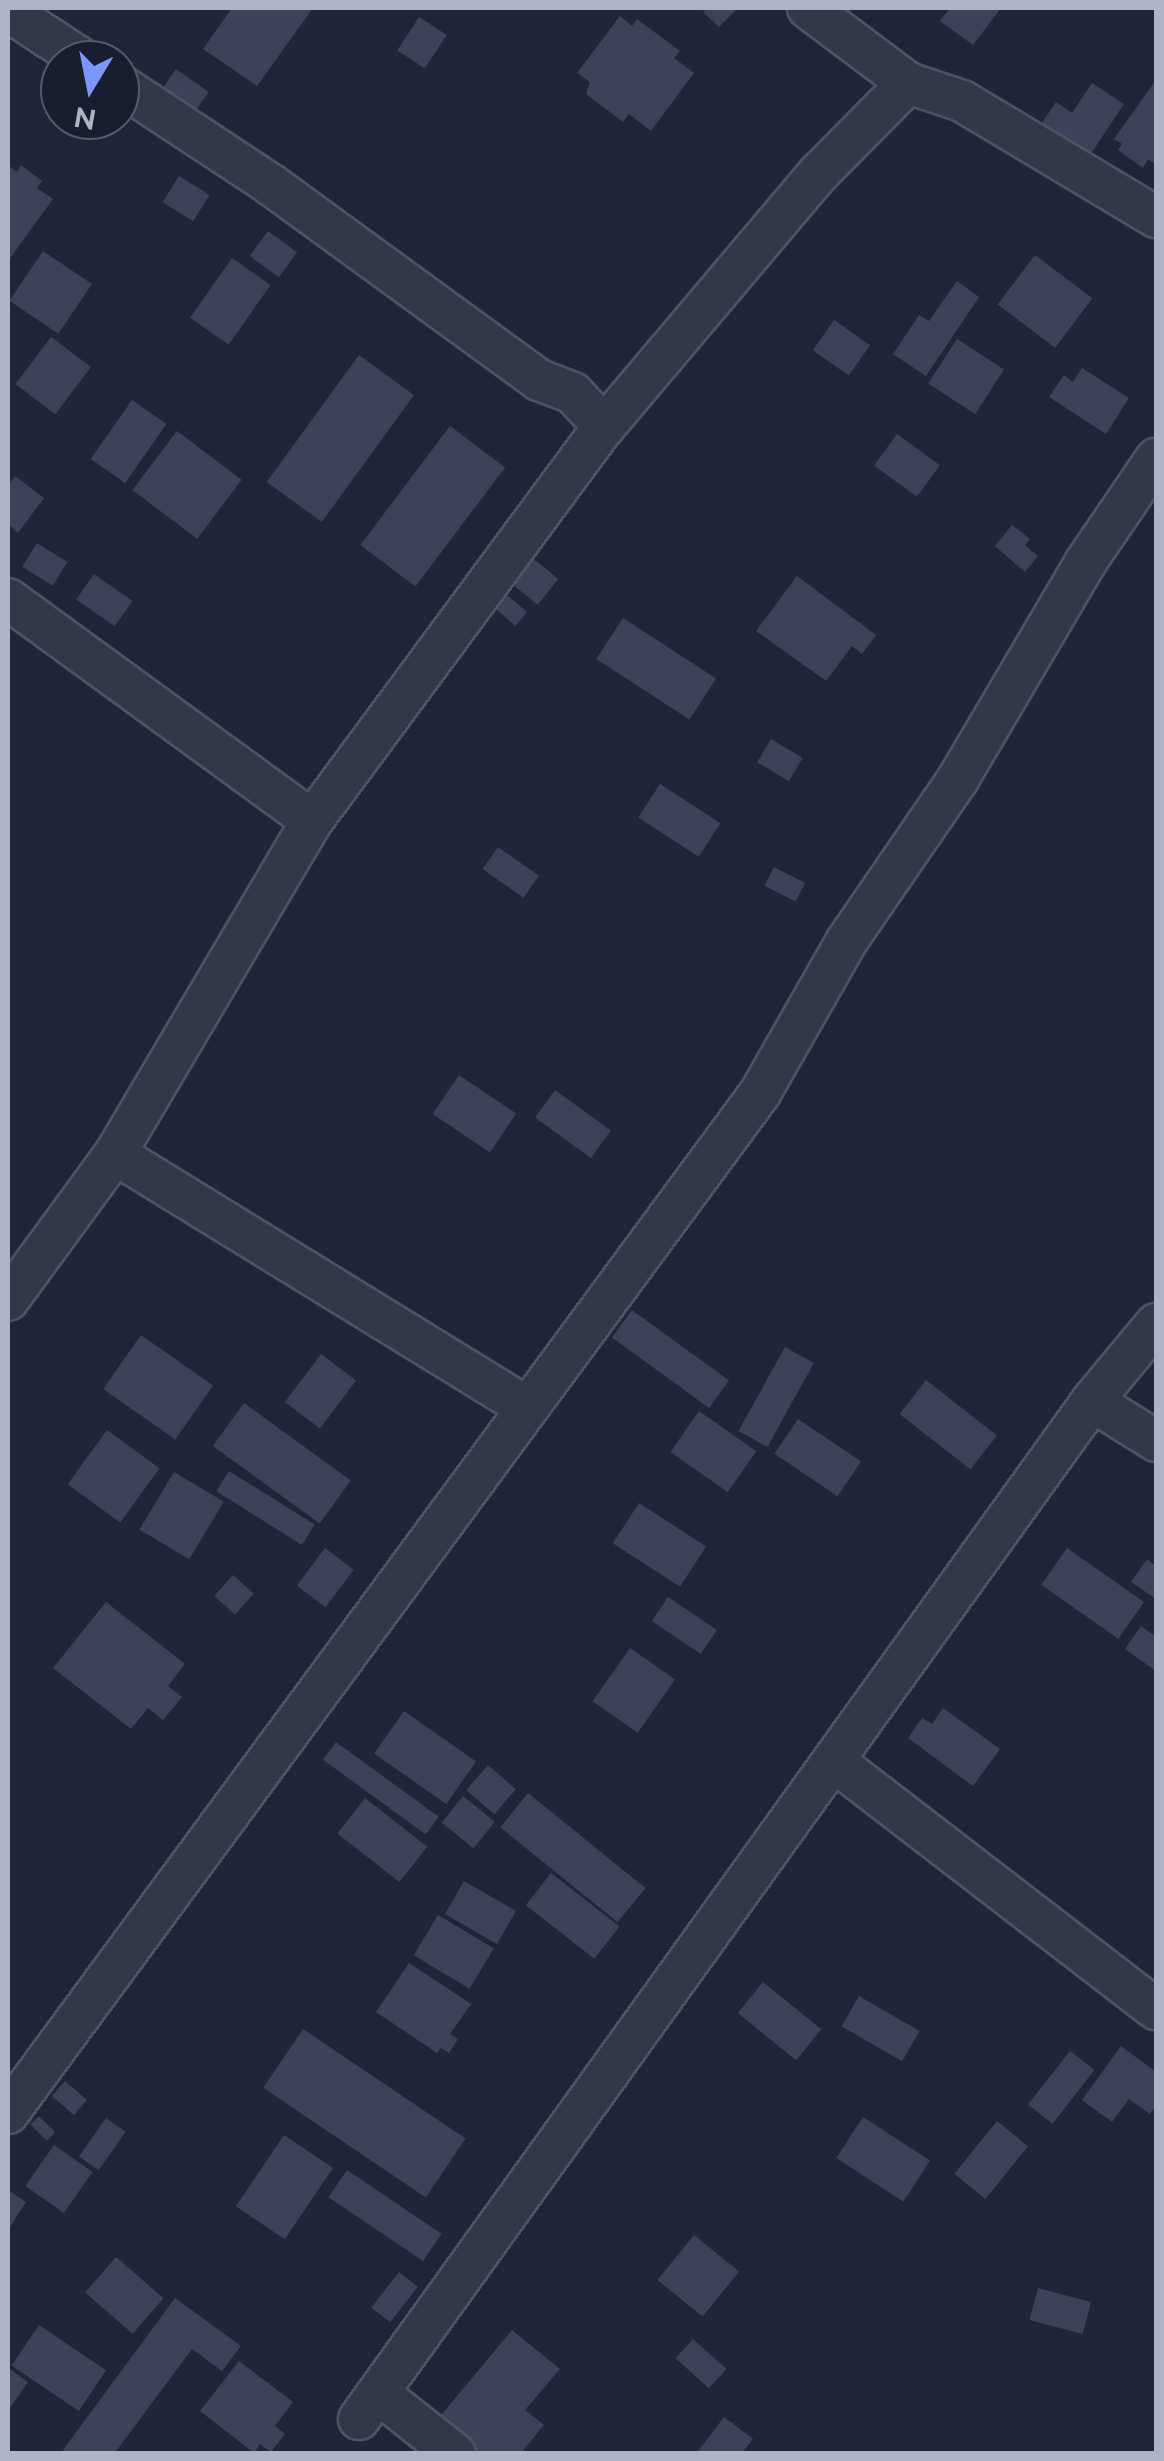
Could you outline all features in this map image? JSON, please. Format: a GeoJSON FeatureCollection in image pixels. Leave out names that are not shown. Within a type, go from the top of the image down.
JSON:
{"type":"FeatureCollection","features":[{"type":"Feature","properties":{"kind":"street"},"geometry":{"type":"LineString","coordinates":[[808,8],[908,83],[962,100],[1156,217]]}},
{"type":"Feature","properties":{"kind":"street"},"geometry":{"type":"LineString","coordinates":[[8,11],[52,40]]}},
{"type":"Feature","properties":{"kind":"street"},"geometry":{"type":"LineString","coordinates":[[8,1300],[116,1154],[312,822],[604,427],[819,174],[908,83]]}},
{"type":"Feature","properties":{"kind":"street"},"geometry":{"type":"LineString","coordinates":[[140,97],[270,184],[539,380],[573,392],[604,427]]}},
{"type":"Feature","properties":{"kind":"street"},"geometry":{"type":"LineString","coordinates":[[8,2113],[760,1092],[846,942],[958,779],[1085,564],[1156,459]]}},
{"type":"Feature","properties":{"kind":"street"},"geometry":{"type":"LineString","coordinates":[[8,599],[312,822]]}},
{"type":"Feature","properties":{"kind":"street"},"geometry":{"type":"LineString","coordinates":[[116,1154],[527,1407]]}},
{"type":"Feature","properties":{"kind":"street"},"geometry":{"type":"LineString","coordinates":[[455,2454],[369,2406],[1092,1401],[1156,1324]]}},
{"type":"Feature","properties":{"kind":"street"},"geometry":{"type":"LineString","coordinates":[[1092,1401],[1156,1442]]}},
{"type":"Feature","properties":{"kind":"street"},"geometry":{"type":"LineString","coordinates":[[835,1762],[1156,2009]]}},
{"type":"Feature","properties":{"kind":"building"},"geometry":{"type":"Polygon","coordinates":[[[232,8],[313,8],[257,86],[203,49],[232,8]]]}},
{"type":"Feature","properties":{"kind":"building"},"geometry":{"type":"Polygon","coordinates":[[[707,8],[738,8],[719,27],[703,12],[707,8]]]}},
{"type":"Feature","properties":{"kind":"building"},"geometry":{"type":"Polygon","coordinates":[[[950,8],[1001,8],[973,45],[940,21],[950,8]]]}},
{"type":"Feature","properties":{"kind":"building"},"geometry":{"type":"Polygon","coordinates":[[[620,16],[632,26],[637,19],[680,51],[674,58],[694,73],[651,131],[629,114],[623,122],[586,94],[590,82],[577,73],[620,16]]]}},
{"type":"Feature","properties":{"kind":"building"},"geometry":{"type":"Polygon","coordinates":[[[419,17],[447,35],[425,69],[397,51],[419,17]]]}},
{"type":"Feature","properties":{"kind":"building"},"geometry":{"type":"Polygon","coordinates":[[[176,69],[209,92],[193,114],[161,91],[176,69]]]}},
{"type":"Feature","properties":{"kind":"building"},"geometry":{"type":"Polygon","coordinates":[[[1156,80],[1156,165],[1148,159],[1143,168],[1118,150],[1122,144],[1114,139],[1156,80]]]}},
{"type":"Feature","properties":{"kind":"building"},"geometry":{"type":"Polygon","coordinates":[[[1092,83],[1124,104],[1088,158],[1039,127],[1056,102],[1072,113],[1092,83]]]}},
{"type":"Feature","properties":{"kind":"building"},"geometry":{"type":"Polygon","coordinates":[[[8,165],[17,172],[21,165],[42,181],[37,188],[53,199],[8,261],[8,165]]]}},
{"type":"Feature","properties":{"kind":"building"},"geometry":{"type":"Polygon","coordinates":[[[179,176],[210,195],[193,221],[163,202],[179,176]]]}},
{"type":"Feature","properties":{"kind":"building"},"geometry":{"type":"Polygon","coordinates":[[[268,231],[297,252],[279,277],[250,256],[268,231]]]}},
{"type":"Feature","properties":{"kind":"building"},"geometry":{"type":"Polygon","coordinates":[[[43,251],[92,284],[58,334],[9,301],[43,251]]]}},
{"type":"Feature","properties":{"kind":"building"},"geometry":{"type":"Polygon","coordinates":[[[1035,255],[1093,298],[1055,348],[998,305],[1035,255]]]}},
{"type":"Feature","properties":{"kind":"building"},"geometry":{"type":"Polygon","coordinates":[[[232,258],[271,285],[229,345],[190,318],[232,258]]]}},
{"type":"Feature","properties":{"kind":"building"},"geometry":{"type":"Polygon","coordinates":[[[957,281],[979,297],[926,376],[893,354],[919,315],[929,321],[957,281]]]}},
{"type":"Feature","properties":{"kind":"building"},"geometry":{"type":"Polygon","coordinates":[[[834,320],[870,345],[849,376],[813,350],[834,320]]]}},
{"type":"Feature","properties":{"kind":"building"},"geometry":{"type":"Polygon","coordinates":[[[51,337],[91,367],[55,414],[15,384],[51,337]]]}},
{"type":"Feature","properties":{"kind":"building"},"geometry":{"type":"Polygon","coordinates":[[[957,339],[1004,369],[975,414],[928,383],[957,339]]]}},
{"type":"Feature","properties":{"kind":"building"},"geometry":{"type":"Polygon","coordinates":[[[359,355],[414,395],[322,522],[267,482],[359,355]]]}},
{"type":"Feature","properties":{"kind":"building"},"geometry":{"type":"Polygon","coordinates":[[[1082,368],[1129,398],[1106,434],[1049,397],[1064,375],[1073,382],[1082,368]]]}},
{"type":"Feature","properties":{"kind":"building"},"geometry":{"type":"Polygon","coordinates":[[[132,400],[166,424],[125,483],[91,459],[132,400]]]}},
{"type":"Feature","properties":{"kind":"building"},"geometry":{"type":"Polygon","coordinates":[[[450,426],[505,468],[415,587],[360,545],[450,426]]]}},
{"type":"Feature","properties":{"kind":"building"},"geometry":{"type":"Polygon","coordinates":[[[177,431],[242,480],[197,539],[132,490],[177,431]]]}},
{"type":"Feature","properties":{"kind":"building"},"geometry":{"type":"Polygon","coordinates":[[[897,434],[940,465],[917,497],[874,466],[897,434]]]}},
{"type":"Feature","properties":{"kind":"building"},"geometry":{"type":"Polygon","coordinates":[[[15,476],[44,498],[18,533],[8,524],[8,485],[15,476]]]}},
{"type":"Feature","properties":{"kind":"building"},"geometry":{"type":"Polygon","coordinates":[[[1012,525],[1030,539],[1025,545],[1038,556],[1025,572],[995,546],[1012,525]]]}},
{"type":"Feature","properties":{"kind":"building"},"geometry":{"type":"Polygon","coordinates":[[[37,543],[68,562],[53,586],[22,567],[37,543]]]}},
{"type":"Feature","properties":{"kind":"building"},"geometry":{"type":"Polygon","coordinates":[[[525,552],[558,579],[538,605],[504,578],[525,552]]]}},
{"type":"Feature","properties":{"kind":"building"},"geometry":{"type":"Polygon","coordinates":[[[94,574],[133,601],[115,626],[76,599],[94,574]]]}},
{"type":"Feature","properties":{"kind":"building"},"geometry":{"type":"Polygon","coordinates":[[[797,576],[876,635],[862,654],[852,646],[826,681],[756,631],[797,576]]]}},
{"type":"Feature","properties":{"kind":"building"},"geometry":{"type":"Polygon","coordinates":[[[506,594],[527,612],[515,626],[494,608],[506,594]]]}},
{"type":"Feature","properties":{"kind":"building"},"geometry":{"type":"Polygon","coordinates":[[[623,618],[716,678],[689,720],[596,659],[623,618]]]}},
{"type":"Feature","properties":{"kind":"building"},"geometry":{"type":"Polygon","coordinates":[[[771,739],[803,758],[789,781],[757,762],[771,739]]]}},
{"type":"Feature","properties":{"kind":"building"},"geometry":{"type":"Polygon","coordinates":[[[660,784],[720,823],[699,857],[638,818],[660,784]]]}},
{"type":"Feature","properties":{"kind":"building"},"geometry":{"type":"Polygon","coordinates":[[[498,847],[539,876],[523,898],[483,869],[498,847]]]}},
{"type":"Feature","properties":{"kind":"building"},"geometry":{"type":"Polygon","coordinates":[[[774,867],[805,883],[796,902],[764,886],[774,867]]]}},
{"type":"Feature","properties":{"kind":"building"},"geometry":{"type":"Polygon","coordinates":[[[459,1075],[516,1114],[490,1153],[433,1114],[459,1075]]]}},
{"type":"Feature","properties":{"kind":"building"},"geometry":{"type":"Polygon","coordinates":[[[555,1090],[611,1131],[591,1158],[535,1118],[555,1090]]]}},
{"type":"Feature","properties":{"kind":"building"},"geometry":{"type":"Polygon","coordinates":[[[632,1310],[729,1381],[709,1408],[612,1338],[632,1310]]]}},
{"type":"Feature","properties":{"kind":"building"},"geometry":{"type":"Polygon","coordinates":[[[141,1335],[213,1385],[175,1440],[103,1389],[141,1335]]]}},
{"type":"Feature","properties":{"kind":"building"},"geometry":{"type":"Polygon","coordinates":[[[785,1347],[814,1363],[767,1447],[738,1431],[785,1347]]]}},
{"type":"Feature","properties":{"kind":"building"},"geometry":{"type":"Polygon","coordinates":[[[321,1354],[356,1380],[320,1428],[285,1402],[321,1354]]]}},
{"type":"Feature","properties":{"kind":"building"},"geometry":{"type":"Polygon","coordinates":[[[926,1380],[997,1435],[970,1469],[900,1414],[926,1380]]]}},
{"type":"Feature","properties":{"kind":"building"},"geometry":{"type":"Polygon","coordinates":[[[244,1403],[351,1481],[320,1523],[213,1446],[244,1403]]]}},
{"type":"Feature","properties":{"kind":"building"},"geometry":{"type":"Polygon","coordinates":[[[699,1411],[756,1451],[728,1492],[670,1452],[699,1411]]]}},
{"type":"Feature","properties":{"kind":"building"},"geometry":{"type":"Polygon","coordinates":[[[798,1419],[861,1461],[838,1496],[775,1454],[798,1419]]]}},
{"type":"Feature","properties":{"kind":"building"},"geometry":{"type":"Polygon","coordinates":[[[107,1430],[160,1468],[120,1522],[68,1484],[107,1430]]]}},
{"type":"Feature","properties":{"kind":"building"},"geometry":{"type":"Polygon","coordinates":[[[229,1471],[315,1525],[302,1545],[216,1491],[229,1471]]]}},
{"type":"Feature","properties":{"kind":"building"},"geometry":{"type":"Polygon","coordinates":[[[174,1472],[224,1502],[189,1559],[139,1529],[174,1472]]]}},
{"type":"Feature","properties":{"kind":"building"},"geometry":{"type":"Polygon","coordinates":[[[639,1503],[706,1547],[680,1587],[613,1543],[639,1503]]]}},
{"type":"Feature","properties":{"kind":"building"},"geometry":{"type":"Polygon","coordinates":[[[325,1548],[354,1570],[325,1607],[297,1586],[325,1548]]]}},
{"type":"Feature","properties":{"kind":"building"},"geometry":{"type":"Polygon","coordinates":[[[1067,1548],[1144,1602],[1118,1639],[1041,1585],[1067,1548]]]}},
{"type":"Feature","properties":{"kind":"building"},"geometry":{"type":"Polygon","coordinates":[[[1147,1559],[1156,1566],[1156,1599],[1131,1582],[1147,1559]]]}},
{"type":"Feature","properties":{"kind":"building"},"geometry":{"type":"Polygon","coordinates":[[[233,1575],[254,1594],[235,1615],[214,1596],[233,1575]]]}},
{"type":"Feature","properties":{"kind":"building"},"geometry":{"type":"Polygon","coordinates":[[[668,1597],[717,1630],[701,1654],[652,1621],[668,1597]]]}},
{"type":"Feature","properties":{"kind":"building"},"geometry":{"type":"Polygon","coordinates":[[[106,1602],[185,1664],[168,1686],[182,1697],[163,1720],[148,1708],[131,1729],[53,1668],[106,1602]]]}},
{"type":"Feature","properties":{"kind":"building"},"geometry":{"type":"Polygon","coordinates":[[[1141,1626],[1156,1637],[1156,1671],[1125,1649],[1141,1626]]]}},
{"type":"Feature","properties":{"kind":"building"},"geometry":{"type":"Polygon","coordinates":[[[630,1648],[675,1680],[638,1733],[593,1701],[630,1648]]]}},
{"type":"Feature","properties":{"kind":"building"},"geometry":{"type":"Polygon","coordinates":[[[943,1708],[1000,1749],[973,1786],[908,1738],[922,1718],[932,1724],[943,1708]]]}},
{"type":"Feature","properties":{"kind":"building"},"geometry":{"type":"Polygon","coordinates":[[[404,1711],[476,1761],[446,1804],[374,1754],[404,1711]]]}},
{"type":"Feature","properties":{"kind":"building"},"geometry":{"type":"Polygon","coordinates":[[[336,1742],[439,1817],[426,1834],[323,1760],[336,1742]]]}},
{"type":"Feature","properties":{"kind":"building"},"geometry":{"type":"Polygon","coordinates":[[[488,1765],[516,1789],[494,1814],[466,1790],[488,1765]]]}},
{"type":"Feature","properties":{"kind":"building"},"geometry":{"type":"Polygon","coordinates":[[[528,1793],[645,1888],[618,1922],[500,1827],[528,1793]]]}},
{"type":"Feature","properties":{"kind":"building"},"geometry":{"type":"Polygon","coordinates":[[[463,1796],[495,1822],[473,1848],[442,1822],[463,1796]]]}},
{"type":"Feature","properties":{"kind":"building"},"geometry":{"type":"Polygon","coordinates":[[[365,1798],[427,1847],[400,1882],[337,1833],[365,1798]]]}},
{"type":"Feature","properties":{"kind":"building"},"geometry":{"type":"Polygon","coordinates":[[[551,1873],[620,1927],[594,1959],[526,1905],[551,1873]]]}},
{"type":"Feature","properties":{"kind":"building"},"geometry":{"type":"Polygon","coordinates":[[[464,1881],[516,1911],[497,1944],[445,1914],[464,1881]]]}},
{"type":"Feature","properties":{"kind":"building"},"geometry":{"type":"Polygon","coordinates":[[[438,1915],[494,1948],[470,1989],[414,1955],[438,1915]]]}},
{"type":"Feature","properties":{"kind":"building"},"geometry":{"type":"Polygon","coordinates":[[[409,1963],[471,2004],[450,2034],[458,2039],[449,2053],[441,2048],[437,2053],[376,2012],[409,1963]]]}},
{"type":"Feature","properties":{"kind":"building"},"geometry":{"type":"Polygon","coordinates":[[[763,1982],[821,2029],[796,2060],[738,2013],[763,1982]]]}},
{"type":"Feature","properties":{"kind":"building"},"geometry":{"type":"Polygon","coordinates":[[[859,1996],[920,2031],[902,2061],[842,2026],[859,1996]]]}},
{"type":"Feature","properties":{"kind":"building"},"geometry":{"type":"Polygon","coordinates":[[[303,2029],[465,2139],[426,2197],[263,2088],[303,2029]]]}},
{"type":"Feature","properties":{"kind":"building"},"geometry":{"type":"Polygon","coordinates":[[[1121,2046],[1156,2072],[1156,2105],[1150,2114],[1129,2099],[1112,2122],[1082,2100],[1121,2046]]]}},
{"type":"Feature","properties":{"kind":"building"},"geometry":{"type":"Polygon","coordinates":[[[1070,2051],[1094,2070],[1053,2124],[1028,2105],[1070,2051]]]}},
{"type":"Feature","properties":{"kind":"building"},"geometry":{"type":"Polygon","coordinates":[[[65,2081],[87,2100],[74,2115],[52,2096],[65,2081]]]}},
{"type":"Feature","properties":{"kind":"building"},"geometry":{"type":"Polygon","coordinates":[[[39,2116],[55,2132],[47,2141],[31,2124],[39,2116]]]}},
{"type":"Feature","properties":{"kind":"building"},"geometry":{"type":"Polygon","coordinates":[[[863,2117],[930,2161],[903,2202],[836,2158],[863,2117]]]}},
{"type":"Feature","properties":{"kind":"building"},"geometry":{"type":"Polygon","coordinates":[[[106,2118],[126,2132],[99,2170],[79,2157],[106,2118]]]}},
{"type":"Feature","properties":{"kind":"building"},"geometry":{"type":"Polygon","coordinates":[[[997,2121],[1028,2146],[985,2199],[954,2174],[997,2121]]]}},
{"type":"Feature","properties":{"kind":"building"},"geometry":{"type":"Polygon","coordinates":[[[284,2135],[333,2168],[285,2239],[236,2206],[284,2135]]]}},
{"type":"Feature","properties":{"kind":"building"},"geometry":{"type":"Polygon","coordinates":[[[54,2145],[93,2172],[64,2213],[25,2186],[54,2145]]]}},
{"type":"Feature","properties":{"kind":"building"},"geometry":{"type":"Polygon","coordinates":[[[347,2170],[442,2234],[423,2261],[329,2197],[347,2170]]]}},
{"type":"Feature","properties":{"kind":"building"},"geometry":{"type":"Polygon","coordinates":[[[8,2190],[26,2202],[8,2230],[8,2190]]]}},
{"type":"Feature","properties":{"kind":"building"},"geometry":{"type":"Polygon","coordinates":[[[694,2235],[739,2272],[703,2317],[657,2280],[694,2235]]]}},
{"type":"Feature","properties":{"kind":"building"},"geometry":{"type":"Polygon","coordinates":[[[116,2257],[164,2298],[133,2334],[85,2292],[116,2257]]]}},
{"type":"Feature","properties":{"kind":"building"},"geometry":{"type":"Polygon","coordinates":[[[399,2272],[418,2287],[390,2322],[371,2307],[399,2272]]]}},
{"type":"Feature","properties":{"kind":"building"},"geometry":{"type":"Polygon","coordinates":[[[1038,2288],[1091,2302],[1083,2334],[1029,2320],[1038,2288]]]}},
{"type":"Feature","properties":{"kind":"building"},"geometry":{"type":"Polygon","coordinates":[[[175,2298],[241,2346],[222,2371],[192,2349],[114,2454],[67,2454],[63,2450],[175,2298]]]}},
{"type":"Feature","properties":{"kind":"building"},"geometry":{"type":"Polygon","coordinates":[[[39,2325],[106,2370],[79,2411],[12,2366],[39,2325]]]}},
{"type":"Feature","properties":{"kind":"building"},"geometry":{"type":"Polygon","coordinates":[[[512,2330],[560,2369],[525,2410],[544,2425],[520,2454],[479,2454],[437,2420],[512,2330]]]}},
{"type":"Feature","properties":{"kind":"building"},"geometry":{"type":"Polygon","coordinates":[[[693,2339],[726,2369],[709,2388],[676,2358],[693,2339]]]}},
{"type":"Feature","properties":{"kind":"building"},"geometry":{"type":"Polygon","coordinates":[[[239,2361],[293,2402],[275,2426],[285,2434],[271,2452],[260,2444],[254,2453],[200,2411],[239,2361]]]}},
{"type":"Feature","properties":{"kind":"building"},"geometry":{"type":"Polygon","coordinates":[[[8,2368],[28,2382],[8,2411],[8,2368]]]}},
{"type":"Feature","properties":{"kind":"building"},"geometry":{"type":"Polygon","coordinates":[[[724,2417],[753,2439],[741,2454],[696,2454],[724,2417]]]}}]}
